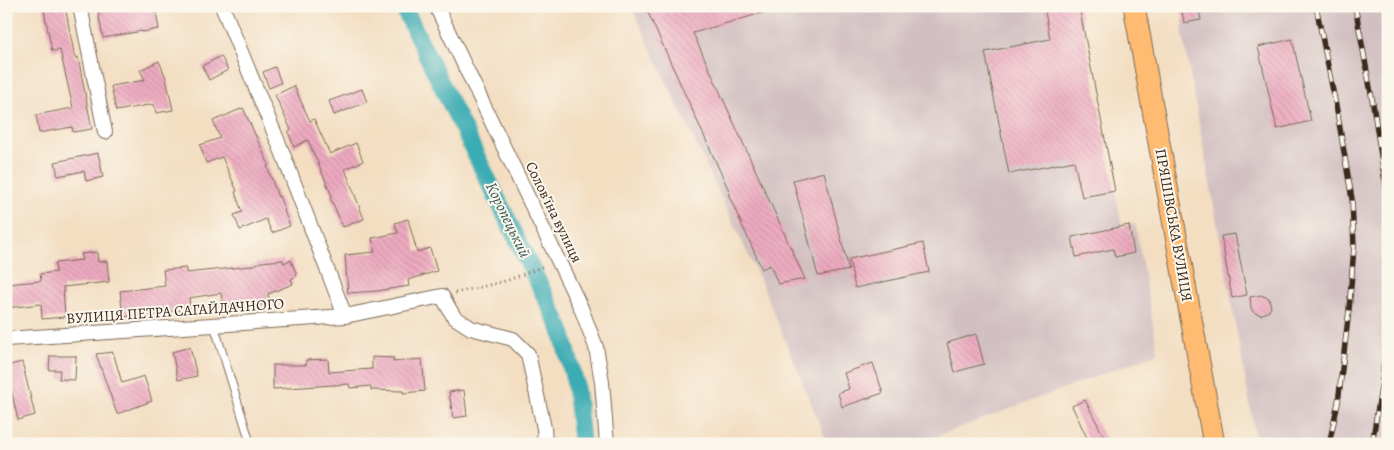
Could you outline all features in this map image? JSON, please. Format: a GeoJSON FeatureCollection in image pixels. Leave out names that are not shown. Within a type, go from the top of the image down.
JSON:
{"type":"FeatureCollection","features":[{"type":"Feature","properties":{"kind":"main road","name":"ПРЯШІВСЬКА ВУЛИЦЯ"},"geometry":{"type":"LineString","coordinates":[[1134,6],[1211,442]]}},
{"type":"Feature","properties":{"kind":"street"},"geometry":{"type":"LineString","coordinates":[[80,6],[105,132]]}},
{"type":"Feature","properties":{"kind":"street"},"geometry":{"type":"LineString","coordinates":[[222,6],[281,149],[346,316]]}},
{"type":"Feature","properties":{"kind":"street","name":"Соловʼїна вулиця"},"geometry":{"type":"LineString","coordinates":[[436,6],[560,260],[581,308],[596,347],[601,373],[607,444]]}},
{"type":"Feature","properties":{"kind":"street"},"geometry":{"type":"LineString","coordinates":[[442,296],[454,317],[472,328],[513,340],[528,354],[544,428],[545,444]]}},
{"type":"Feature","properties":{"kind":"street","name":"ВУЛИЦЯ ПЕТРА САГАЙДАЧНОГО"},"geometry":{"type":"LineString","coordinates":[[6,339],[346,316],[442,296]]}},
{"type":"Feature","properties":{"kind":"lane"},"geometry":{"type":"LineString","coordinates":[[214,325],[250,442]]}},
{"type":"Feature","properties":{"kind":"path"},"geometry":{"type":"LineString","coordinates":[[442,296],[496,284],[544,266]]}},
{"type":"Feature","properties":{"kind":"shaded area"},"geometry":{"type":"Polygon","coordinates":[[[631,6],[1079,6],[1122,226],[1135,223],[1158,353],[916,444],[828,444],[761,282],[631,6]]]}},
{"type":"Feature","properties":{"kind":"shaded area"},"geometry":{"type":"Polygon","coordinates":[[[1181,6],[1388,6],[1388,444],[1257,444],[1182,29],[1184,23],[1181,6]]]}},
{"type":"Feature","properties":{"kind":"building"},"geometry":{"type":"Polygon","coordinates":[[[43,6],[65,6],[75,58],[78,57],[92,129],[73,132],[72,127],[39,133],[36,115],[73,108],[60,50],[52,51],[43,6]]]}},
{"type":"Feature","properties":{"kind":"building"},"geometry":{"type":"Polygon","coordinates":[[[97,6],[155,6],[159,29],[103,38],[97,6]]]}},
{"type":"Feature","properties":{"kind":"building"},"geometry":{"type":"Polygon","coordinates":[[[645,6],[771,6],[772,10],[693,33],[805,279],[778,284],[770,265],[762,269],[728,194],[730,193],[645,6]]]}},
{"type":"Feature","properties":{"kind":"building"},"geometry":{"type":"Polygon","coordinates":[[[1044,6],[1079,6],[1115,191],[1082,197],[1074,161],[1009,174],[985,52],[1050,39],[1044,6]]]}},
{"type":"Feature","properties":{"kind":"building"},"geometry":{"type":"Polygon","coordinates":[[[1181,6],[1198,6],[1201,20],[1184,23],[1181,6]]]}},
{"type":"Feature","properties":{"kind":"building"},"geometry":{"type":"Polygon","coordinates":[[[1292,39],[1311,121],[1277,129],[1258,47],[1292,39]]]}},
{"type":"Feature","properties":{"kind":"building"},"geometry":{"type":"Polygon","coordinates":[[[221,56],[228,70],[209,80],[202,66],[221,56]]]}},
{"type":"Feature","properties":{"kind":"building"},"geometry":{"type":"Polygon","coordinates":[[[159,61],[166,78],[173,110],[156,113],[154,104],[116,111],[111,86],[145,80],[140,70],[159,61]]]}},
{"type":"Feature","properties":{"kind":"building"},"geometry":{"type":"Polygon","coordinates":[[[275,67],[281,83],[269,88],[263,72],[275,67]]]}},
{"type":"Feature","properties":{"kind":"building"},"geometry":{"type":"Polygon","coordinates":[[[294,86],[310,121],[314,119],[330,154],[356,143],[363,161],[345,169],[364,219],[343,227],[308,140],[294,147],[288,132],[291,130],[275,95],[294,86]]]}},
{"type":"Feature","properties":{"kind":"building"},"geometry":{"type":"Polygon","coordinates":[[[362,89],[367,102],[334,115],[329,101],[362,89]]]}},
{"type":"Feature","properties":{"kind":"building"},"geometry":{"type":"Polygon","coordinates":[[[243,108],[269,165],[267,166],[290,226],[272,233],[266,219],[240,230],[234,215],[242,212],[235,192],[237,191],[222,157],[206,163],[200,145],[220,138],[213,121],[243,108]]]}},
{"type":"Feature","properties":{"kind":"building"},"geometry":{"type":"Polygon","coordinates":[[[98,153],[103,177],[86,181],[84,171],[58,176],[55,162],[98,153]]]}},
{"type":"Feature","properties":{"kind":"building"},"geometry":{"type":"Polygon","coordinates":[[[824,172],[849,270],[818,276],[793,180],[824,172]]]}},
{"type":"Feature","properties":{"kind":"building"},"geometry":{"type":"Polygon","coordinates":[[[408,219],[417,252],[430,248],[437,271],[408,280],[409,286],[348,293],[345,255],[375,252],[372,238],[398,233],[395,223],[408,219]]]}},
{"type":"Feature","properties":{"kind":"building"},"geometry":{"type":"Polygon","coordinates":[[[1129,225],[1134,253],[1115,257],[1113,249],[1076,257],[1072,237],[1129,225]]]}},
{"type":"Feature","properties":{"kind":"building"},"geometry":{"type":"Polygon","coordinates":[[[1235,234],[1247,295],[1232,298],[1221,236],[1235,234]]]}},
{"type":"Feature","properties":{"kind":"building"},"geometry":{"type":"Polygon","coordinates":[[[923,243],[929,272],[855,288],[849,259],[923,243]]]}},
{"type":"Feature","properties":{"kind":"building"},"geometry":{"type":"Polygon","coordinates":[[[97,252],[98,262],[107,261],[109,282],[63,287],[65,317],[42,319],[41,304],[6,308],[6,284],[41,281],[40,274],[56,272],[55,263],[82,260],[81,254],[97,252]]]}},
{"type":"Feature","properties":{"kind":"building"},"geometry":{"type":"Polygon","coordinates":[[[283,260],[284,263],[291,260],[297,276],[291,279],[293,284],[268,294],[270,304],[223,308],[221,293],[189,298],[190,309],[123,317],[120,291],[165,286],[163,270],[186,268],[186,273],[251,266],[261,262],[283,260]]]}},
{"type":"Feature","properties":{"kind":"building"},"geometry":{"type":"Polygon","coordinates":[[[1260,295],[1269,298],[1271,307],[1269,311],[1261,315],[1253,312],[1250,297],[1260,295]]]}},
{"type":"Feature","properties":{"kind":"building"},"geometry":{"type":"Polygon","coordinates":[[[976,334],[984,364],[955,372],[947,343],[976,334]]]}},
{"type":"Feature","properties":{"kind":"building"},"geometry":{"type":"Polygon","coordinates":[[[190,347],[197,376],[178,380],[172,352],[190,347]]]}},
{"type":"Feature","properties":{"kind":"building"},"geometry":{"type":"Polygon","coordinates":[[[113,352],[122,383],[144,376],[152,401],[117,414],[96,354],[113,352]]]}},
{"type":"Feature","properties":{"kind":"building"},"geometry":{"type":"Polygon","coordinates":[[[50,356],[76,356],[75,380],[59,379],[60,370],[49,370],[50,356]]]}},
{"type":"Feature","properties":{"kind":"building"},"geometry":{"type":"Polygon","coordinates":[[[372,357],[394,358],[393,362],[422,359],[425,391],[403,393],[403,391],[371,390],[371,386],[350,388],[349,384],[273,389],[273,365],[306,365],[306,360],[328,359],[329,372],[372,369],[372,357]]]}},
{"type":"Feature","properties":{"kind":"building"},"geometry":{"type":"Polygon","coordinates":[[[22,362],[35,415],[18,420],[11,390],[6,391],[6,366],[22,362]]]}},
{"type":"Feature","properties":{"kind":"building"},"geometry":{"type":"Polygon","coordinates":[[[873,363],[883,393],[842,407],[838,393],[849,389],[844,373],[873,363]]]}},
{"type":"Feature","properties":{"kind":"building"},"geometry":{"type":"Polygon","coordinates":[[[464,390],[467,416],[453,418],[449,392],[464,390]]]}},
{"type":"Feature","properties":{"kind":"building"},"geometry":{"type":"Polygon","coordinates":[[[1085,400],[1108,444],[1090,444],[1072,406],[1085,400]]]}},
{"type":"Feature","properties":{"kind":"waterway","name":"Коропецький"},"geometry":{"type":"LineString","coordinates":[[403,6],[561,329],[575,382],[582,444]]}},
{"type":"Feature","properties":{"kind":"railway"},"geometry":{"type":"LineString","coordinates":[[1316,6],[1352,199],[1354,247],[1338,403],[1329,444]]}},
{"type":"Feature","properties":{"kind":"railway"},"geometry":{"type":"LineString","coordinates":[[1355,6],[1388,200]]}},
{"type":"Feature","properties":{"kind":"railway"},"geometry":{"type":"LineString","coordinates":[[1372,444],[1382,382],[1388,318]]}}]}
